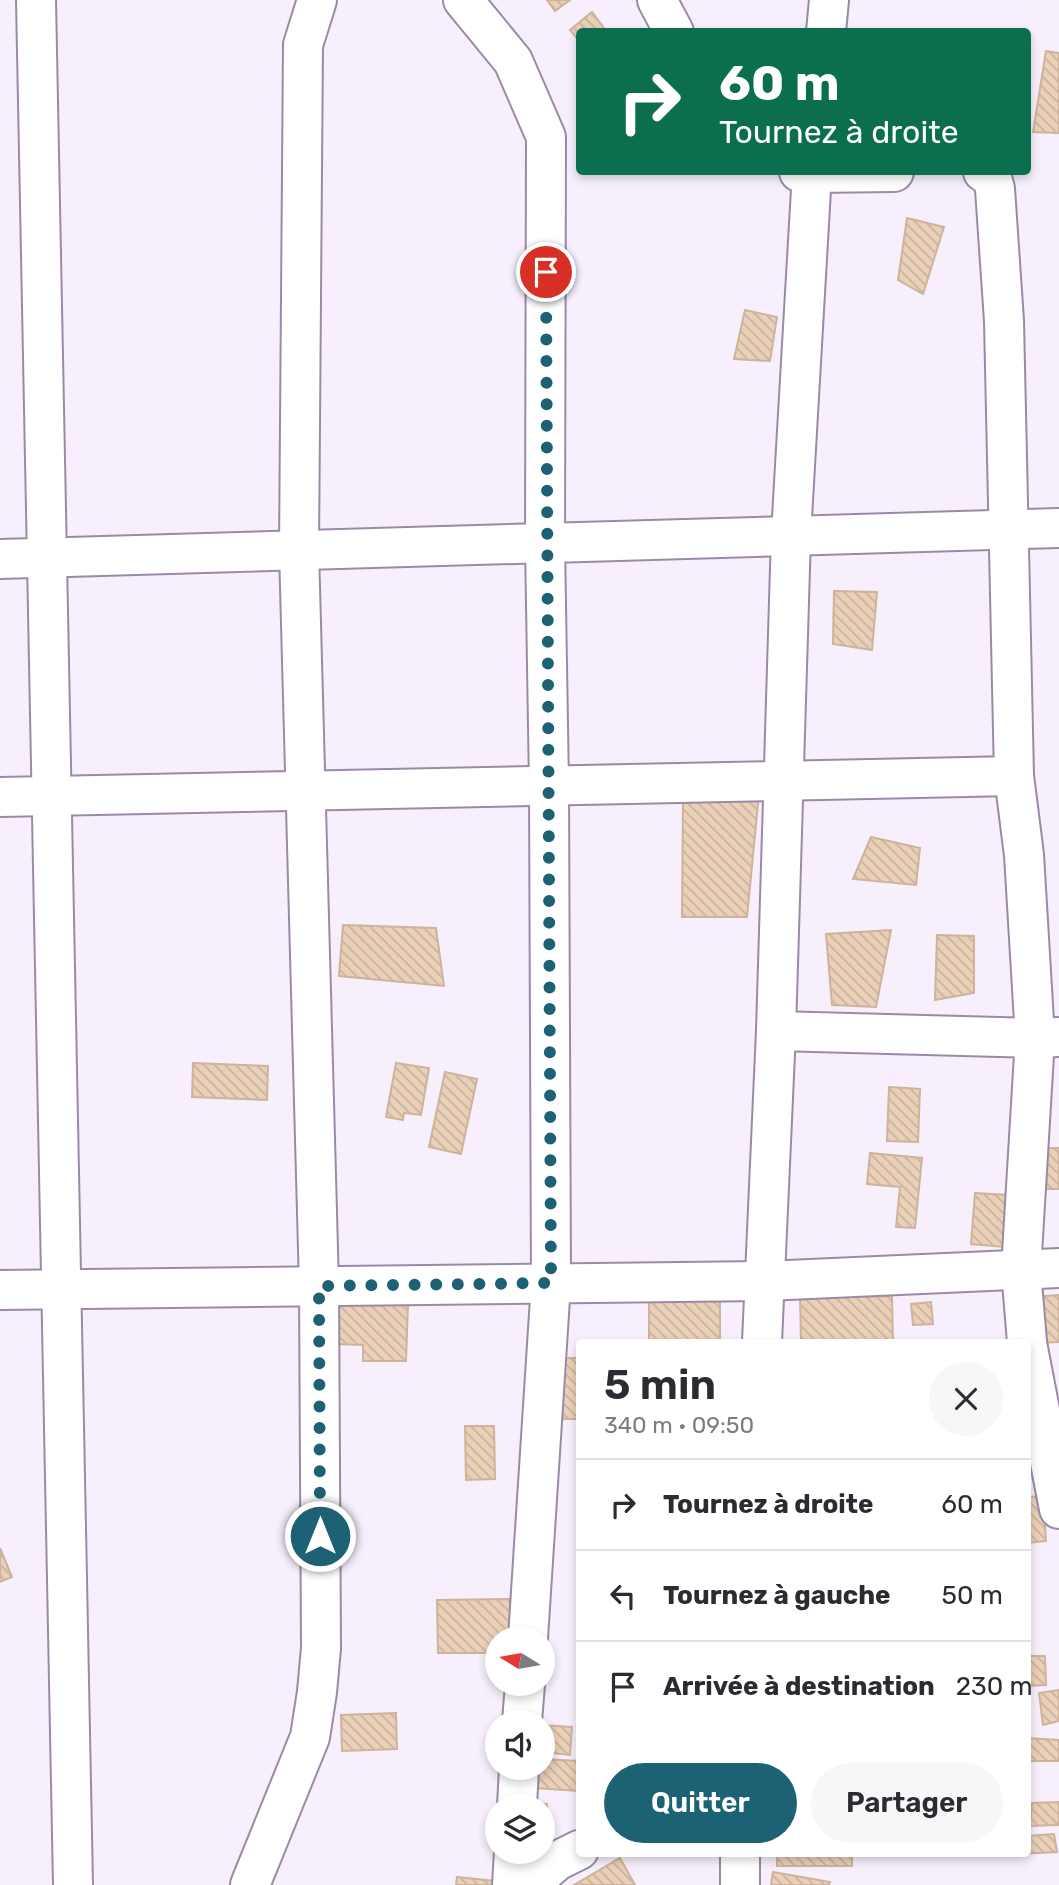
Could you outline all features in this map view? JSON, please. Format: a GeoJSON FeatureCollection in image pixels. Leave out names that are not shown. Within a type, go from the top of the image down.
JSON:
{"type":"FeatureCollection","features":[{"type":"Feature","properties":{"kind":"street"},"geometry":{"type":"LineString","coordinates":[[36,0],[73,1885]]}},
{"type":"Feature","properties":{"kind":"street"},"geometry":{"type":"LineString","coordinates":[[250,1885],[310,1737],[321,1648],[319,1286],[299,550],[303,45],[317,0]]}},
{"type":"Feature","properties":{"kind":"street"},"geometry":{"type":"LineString","coordinates":[[463,0],[513,61],[562,139],[545,543],[551,1283],[529,1626]]}},
{"type":"Feature","properties":{"kind":"street"},"geometry":{"type":"LineString","coordinates":[[657,0],[672,28]]}},
{"type":"Feature","properties":{"kind":"street"},"geometry":{"type":"LineString","coordinates":[[826,28],[829,0]]}},
{"type":"Feature","properties":{"kind":"street"},"geometry":{"type":"LineString","coordinates":[[762,1339],[807,175]]}},
{"type":"Feature","properties":{"kind":"street"},"geometry":{"type":"LineString","coordinates":[[991,175],[996,202],[1004,321],[1014,776],[1047,1038],[1021,1270],[1027,1339]]}},
{"type":"Feature","properties":{"kind":"street"},"geometry":{"type":"LineString","coordinates":[[0,559],[1059,528]]}},
{"type":"Feature","properties":{"kind":"street"},"geometry":{"type":"LineString","coordinates":[[0,797],[1014,776]]}},
{"type":"Feature","properties":{"kind":"street"},"geometry":{"type":"LineString","coordinates":[[776,1031],[1047,1038]]}},
{"type":"Feature","properties":{"kind":"street"},"geometry":{"type":"LineString","coordinates":[[0,1290],[765,1282],[1059,1268]]}},
{"type":"Feature","properties":{"kind":"street"},"geometry":{"type":"LineString","coordinates":[[1031,1363],[1059,1509]]}},
{"type":"Feature","properties":{"kind":"street"},"geometry":{"type":"LineString","coordinates":[[529,1885],[557,1861],[576,1852]]}},
{"type":"Feature","properties":{"kind":"street"},"geometry":{"type":"LineString","coordinates":[[740,1857],[740,1885]]}},
{"type":"Feature","properties":{"kind":"street"},"geometry":{"type":"LineString","coordinates":[[512,1885],[513,1864]]}},
{"type":"Feature","properties":{"kind":"building"},"geometry":{"type":"Polygon","coordinates":[[[547,0],[570,0],[555,11],[547,0]]]}},
{"type":"Feature","properties":{"kind":"building"},"geometry":{"type":"Polygon","coordinates":[[[592,12],[604,28],[576,28],[576,37],[570,30],[592,12]]]}},
{"type":"Feature","properties":{"kind":"building"},"geometry":{"type":"Polygon","coordinates":[[[1046,51],[1059,53],[1059,133],[1033,132],[1046,51]]]}},
{"type":"Feature","properties":{"kind":"building"},"geometry":{"type":"Polygon","coordinates":[[[907,218],[944,227],[923,294],[898,280],[907,218]]]}},
{"type":"Feature","properties":{"kind":"building"},"geometry":{"type":"Polygon","coordinates":[[[745,310],[777,317],[770,361],[734,359],[745,310]]]}},
{"type":"Feature","properties":{"kind":"building"},"geometry":{"type":"Polygon","coordinates":[[[834,591],[877,592],[872,650],[833,644],[834,591]]]}},
{"type":"Feature","properties":{"kind":"building"},"geometry":{"type":"Polygon","coordinates":[[[759,794],[747,917],[682,917],[683,796],[759,794]]]}},
{"type":"Feature","properties":{"kind":"building"},"geometry":{"type":"Polygon","coordinates":[[[871,837],[920,848],[916,885],[853,879],[871,837]]]}},
{"type":"Feature","properties":{"kind":"building"},"geometry":{"type":"Polygon","coordinates":[[[343,925],[436,928],[444,986],[339,976],[343,925]]]}},
{"type":"Feature","properties":{"kind":"building"},"geometry":{"type":"Polygon","coordinates":[[[891,930],[876,1007],[832,1005],[826,934],[891,930]]]}},
{"type":"Feature","properties":{"kind":"building"},"geometry":{"type":"Polygon","coordinates":[[[937,935],[974,936],[974,993],[935,1000],[937,935]]]}},
{"type":"Feature","properties":{"kind":"building"},"geometry":{"type":"Polygon","coordinates":[[[193,1063],[268,1066],[267,1100],[192,1097],[193,1063]]]}},
{"type":"Feature","properties":{"kind":"building"},"geometry":{"type":"Polygon","coordinates":[[[396,1063],[429,1068],[421,1115],[404,1113],[403,1120],[386,1117],[396,1063]]]}},
{"type":"Feature","properties":{"kind":"building"},"geometry":{"type":"Polygon","coordinates":[[[445,1072],[477,1079],[461,1154],[429,1147],[445,1072]]]}},
{"type":"Feature","properties":{"kind":"building"},"geometry":{"type":"Polygon","coordinates":[[[889,1087],[920,1089],[918,1142],[887,1141],[889,1087]]]}},
{"type":"Feature","properties":{"kind":"building"},"geometry":{"type":"Polygon","coordinates":[[[1048,1148],[1059,1148],[1059,1189],[1046,1189],[1048,1148]]]}},
{"type":"Feature","properties":{"kind":"building"},"geometry":{"type":"Polygon","coordinates":[[[870,1153],[922,1158],[915,1228],[896,1227],[900,1187],[867,1184],[870,1153]]]}},
{"type":"Feature","properties":{"kind":"building"},"geometry":{"type":"Polygon","coordinates":[[[975,1193],[1008,1195],[1004,1247],[971,1244],[975,1193]]]}},
{"type":"Feature","properties":{"kind":"building"},"geometry":{"type":"Polygon","coordinates":[[[1059,1295],[1059,1342],[1034,1343],[1031,1297],[1059,1295]]]}},
{"type":"Feature","properties":{"kind":"building"},"geometry":{"type":"Polygon","coordinates":[[[892,1296],[893,1339],[801,1339],[800,1297],[892,1296]]]}},
{"type":"Feature","properties":{"kind":"building"},"geometry":{"type":"Polygon","coordinates":[[[720,1299],[720,1339],[649,1339],[649,1300],[720,1299]]]}},
{"type":"Feature","properties":{"kind":"building"},"geometry":{"type":"Polygon","coordinates":[[[931,1302],[933,1324],[913,1325],[911,1304],[931,1302]]]}},
{"type":"Feature","properties":{"kind":"building"},"geometry":{"type":"Polygon","coordinates":[[[338,1303],[408,1305],[406,1361],[363,1361],[363,1345],[337,1344],[338,1303]]]}},
{"type":"Feature","properties":{"kind":"building"},"geometry":{"type":"Polygon","coordinates":[[[562,1358],[576,1358],[576,1419],[562,1419],[562,1358]]]}},
{"type":"Feature","properties":{"kind":"building"},"geometry":{"type":"Polygon","coordinates":[[[465,1426],[494,1426],[495,1479],[466,1480],[465,1426]]]}},
{"type":"Feature","properties":{"kind":"building"},"geometry":{"type":"Polygon","coordinates":[[[1043,1496],[1046,1541],[1031,1543],[1031,1497],[1043,1496]]]}},
{"type":"Feature","properties":{"kind":"building"},"geometry":{"type":"Polygon","coordinates":[[[0,1548],[12,1577],[0,1582],[0,1548]]]}},
{"type":"Feature","properties":{"kind":"building"},"geometry":{"type":"Polygon","coordinates":[[[510,1599],[510,1626],[485,1626],[485,1653],[438,1653],[437,1600],[510,1599]]]}},
{"type":"Feature","properties":{"kind":"building"},"geometry":{"type":"Polygon","coordinates":[[[1031,1656],[1045,1656],[1046,1685],[1031,1686],[1031,1656]]]}},
{"type":"Feature","properties":{"kind":"building"},"geometry":{"type":"Polygon","coordinates":[[[1059,1690],[1059,1721],[1043,1725],[1039,1693],[1059,1690]]]}},
{"type":"Feature","properties":{"kind":"building"},"geometry":{"type":"Polygon","coordinates":[[[396,1713],[397,1749],[342,1751],[341,1715],[396,1713]]]}},
{"type":"Feature","properties":{"kind":"building"},"geometry":{"type":"Polygon","coordinates":[[[555,1726],[572,1727],[570,1755],[555,1753],[555,1726]]]}},
{"type":"Feature","properties":{"kind":"building"},"geometry":{"type":"Polygon","coordinates":[[[1031,1738],[1059,1740],[1059,1761],[1031,1761],[1031,1738]]]}},
{"type":"Feature","properties":{"kind":"building"},"geometry":{"type":"Polygon","coordinates":[[[555,1760],[576,1761],[576,1791],[535,1788],[535,1780],[555,1780],[555,1760]]]}},
{"type":"Feature","properties":{"kind":"building"},"geometry":{"type":"Polygon","coordinates":[[[1059,1802],[1059,1825],[1031,1826],[1032,1803],[1059,1802]]]}},
{"type":"Feature","properties":{"kind":"building"},"geometry":{"type":"Polygon","coordinates":[[[1054,1834],[1057,1852],[1031,1853],[1031,1836],[1054,1834]]]}},
{"type":"Feature","properties":{"kind":"building"},"geometry":{"type":"Polygon","coordinates":[[[777,1857],[852,1857],[852,1866],[777,1866],[777,1857]]]}},
{"type":"Feature","properties":{"kind":"building"},"geometry":{"type":"Polygon","coordinates":[[[620,1858],[635,1885],[574,1885],[620,1858]]]}},
{"type":"Feature","properties":{"kind":"building"},"geometry":{"type":"Polygon","coordinates":[[[773,1872],[830,1882],[829,1885],[771,1885],[773,1872]]]}},
{"type":"Feature","properties":{"kind":"building"},"geometry":{"type":"Polygon","coordinates":[[[457,1877],[495,1881],[495,1885],[456,1885],[457,1877]]]}},
{"type":"Feature","properties":{"kind":"route"},"geometry":{"type":"LineString","coordinates":[[320,1536],[319,1286],[551,1283],[545,543],[546,272]]}}]}
